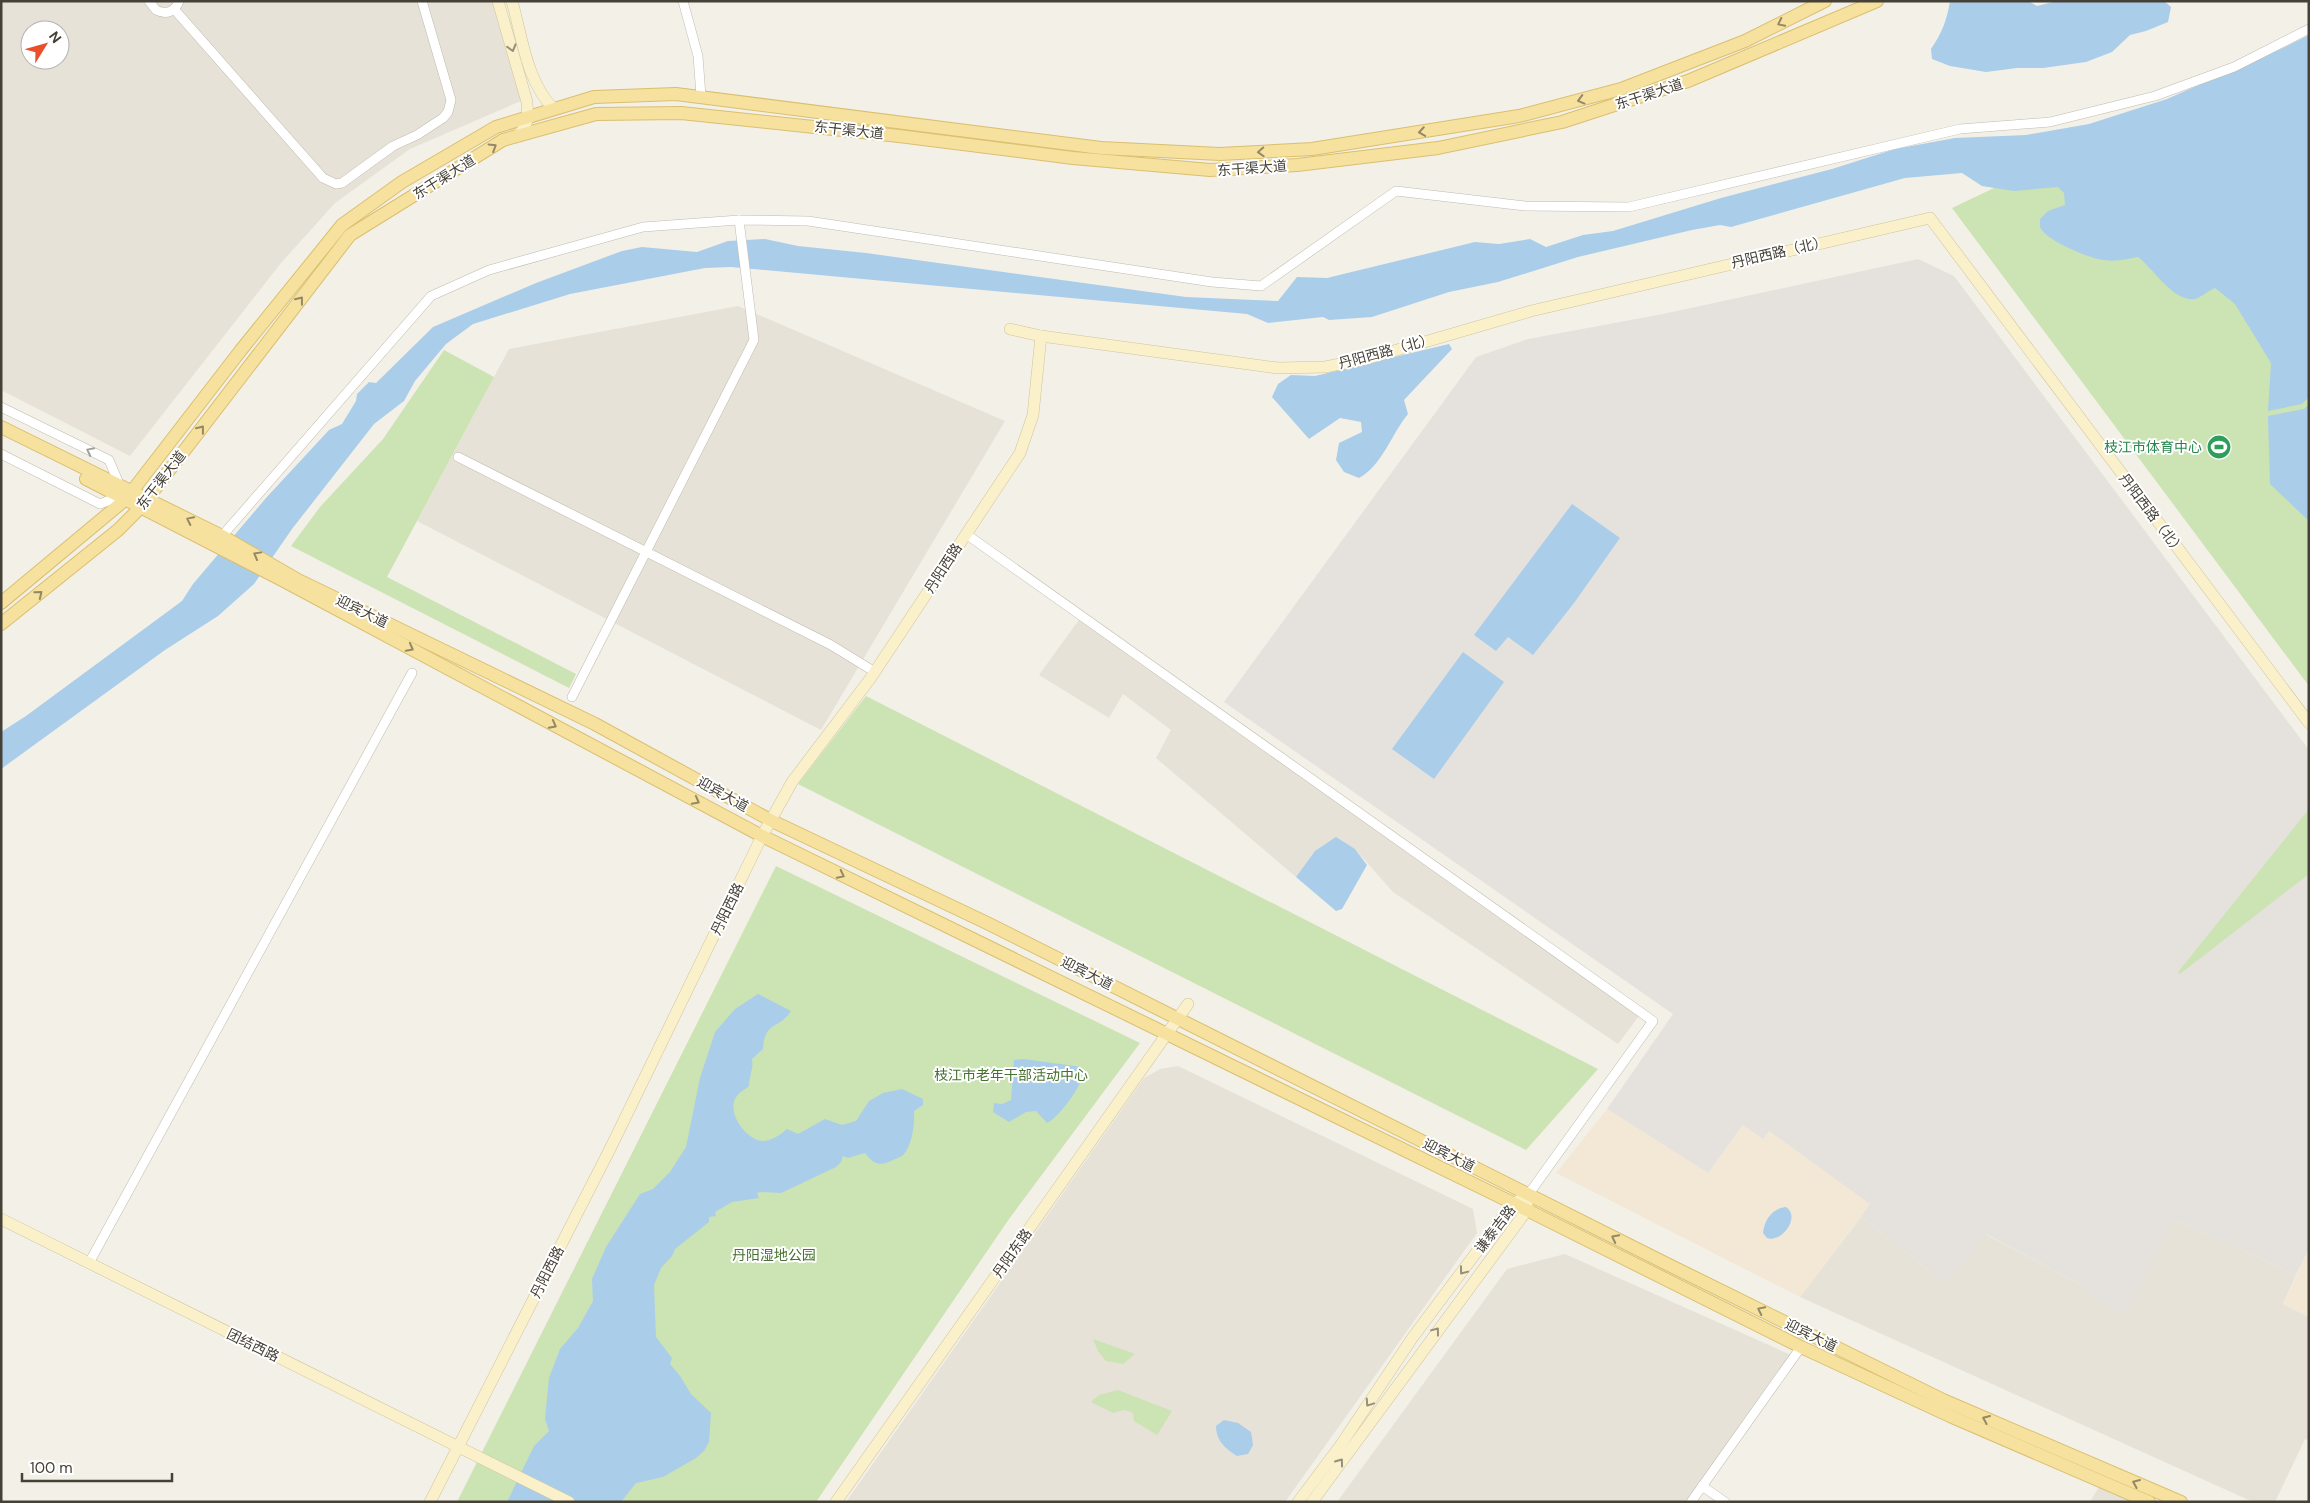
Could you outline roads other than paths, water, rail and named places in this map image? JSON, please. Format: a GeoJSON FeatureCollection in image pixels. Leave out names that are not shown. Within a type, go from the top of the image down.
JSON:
{"type":"FeatureCollection","features":[{"type":"Feature","properties":{"kind":"main road","name":"东干渠大道"},"geometry":{"type":"LineString","coordinates":[[1,603],[124,493],[342,225],[402,182],[496,127],[594,97],[676,94],[1101,148],[1220,154],[1312,149],[1519,116],[1620,89],[1745,40],[1825,1]]}},
{"type":"Feature","properties":{"kind":"main road","name":"东干渠大道"},"geometry":{"type":"LineString","coordinates":[[1,624],[118,530],[144,503],[350,235],[503,140],[596,114],[681,113],[899,136],[1073,158],[1210,170],[1297,165],[1438,148],[1562,122],[1688,81],[1877,1]]}},
{"type":"Feature","properties":{"kind":"main road","name":"迎宾大道"},"geometry":{"type":"LineString","coordinates":[[1,428],[278,572],[762,836],[1527,1210],[1801,1347],[1950,1416],[2149,1502]]}},
{"type":"Feature","properties":{"kind":"main road","name":"迎宾大道"},"geometry":{"type":"LineString","coordinates":[[1,436],[124,493]]}},
{"type":"Feature","properties":{"kind":"main road","name":"迎宾大道"},"geometry":{"type":"LineString","coordinates":[[144,503],[222,536],[230,547]]}},
{"type":"Feature","properties":{"kind":"main road","name":"迎宾大道"},"geometry":{"type":"LineString","coordinates":[[278,572],[594,724],[772,820],[987,923],[1528,1195],[1943,1400],[2180,1502]]}},
{"type":"Feature","properties":{"kind":"street"},"geometry":{"type":"LineString","coordinates":[[149,1],[152,7],[161,12],[174,9],[179,1]]}},
{"type":"Feature","properties":{"kind":"street"},"geometry":{"type":"LineString","coordinates":[[174,9],[323,178],[336,184],[342,183],[393,146],[433,125],[448,112],[451,100],[422,1]]}},
{"type":"Feature","properties":{"kind":"street"},"geometry":{"type":"LineString","coordinates":[[498,1],[527,102],[528,117],[526,127],[517,136]]}},
{"type":"Feature","properties":{"kind":"street"},"geometry":{"type":"LineString","coordinates":[[512,1],[535,83],[543,98],[554,109]]}},
{"type":"Feature","properties":{"kind":"street"},"geometry":{"type":"LineString","coordinates":[[683,1],[698,56],[701,96]]}},
{"type":"Feature","properties":{"kind":"street"},"geometry":{"type":"LineString","coordinates":[[222,536],[431,296],[489,270],[643,228],[739,220],[808,221],[1212,282],[1261,286],[1396,191],[1525,206],[1630,207],[1960,129],[2050,122],[2155,96],[2234,67],[2309,29]]}},
{"type":"Feature","properties":{"kind":"street","name":"丹阳西路（北）"},"geometry":{"type":"LineString","coordinates":[[1010,329],[1041,336],[1278,368],[1325,367],[1366,359],[1531,311],[1930,218],[2309,723]]}},
{"type":"Feature","properties":{"kind":"street"},"geometry":{"type":"LineString","coordinates":[[572,697],[754,340],[739,220]]}},
{"type":"Feature","properties":{"kind":"street","name":"丹阳西路"},"geometry":{"type":"LineString","coordinates":[[430,1502],[457,1446],[612,1147],[762,836],[792,782],[875,672],[1020,453],[1033,415],[1041,336]]}},
{"type":"Feature","properties":{"kind":"street"},"geometry":{"type":"LineString","coordinates":[[1,407],[109,460],[124,493],[100,504],[1,454]]}},
{"type":"Feature","properties":{"kind":"street"},"geometry":{"type":"LineString","coordinates":[[458,457],[831,645],[875,672]]}},
{"type":"Feature","properties":{"kind":"street"},"geometry":{"type":"LineString","coordinates":[[966,534],[1653,1021],[1528,1195]]}},
{"type":"Feature","properties":{"kind":"street"},"geometry":{"type":"LineString","coordinates":[[89,1263],[412,673]]}},
{"type":"Feature","properties":{"kind":"street","name":"丹阳东路"},"geometry":{"type":"LineString","coordinates":[[836,1502],[1176,1018],[1188,1004]]}},
{"type":"Feature","properties":{"kind":"street","name":"谦泰吉路"},"geometry":{"type":"LineString","coordinates":[[1298,1502],[1340,1446],[1414,1337],[1513,1204],[1528,1195]]}},
{"type":"Feature","properties":{"kind":"street","name":"谦泰吉路"},"geometry":{"type":"LineString","coordinates":[[1312,1502],[1527,1210],[1528,1195]]}},
{"type":"Feature","properties":{"kind":"street","name":"团结西路"},"geometry":{"type":"LineString","coordinates":[[1,1220],[569,1502]]}},
{"type":"Feature","properties":{"kind":"street"},"geometry":{"type":"LineString","coordinates":[[1691,1502],[1801,1347]]}},
{"type":"Feature","properties":{"kind":"street"},"geometry":{"type":"LineString","coordinates":[[1702,1486],[1725,1502]]}},
{"type":"Feature","properties":{"kind":"water"},"geometry":{"type":"Polygon","coordinates":[[[1950,1],[2028,1],[2037,6],[2057,1],[2164,1],[2171,7],[2168,22],[2130,35],[2112,52],[2086,62],[2043,68],[2017,68],[1986,72],[1950,66],[1932,59],[1931,49],[1943,26],[1950,1]]]}},
{"type":"Feature","properties":{"kind":"water"},"geometry":{"type":"Polygon","coordinates":[[[2309,35],[2309,397],[2302,404],[2268,411],[2271,363],[2235,304],[2215,288],[2195,299],[2187,299],[2164,284],[2138,257],[2113,261],[2097,259],[2079,253],[2050,238],[2040,227],[2040,219],[2048,211],[2065,205],[2064,193],[2058,187],[2014,191],[1982,186],[1962,173],[1905,178],[1731,227],[1720,225],[1692,230],[1578,257],[1498,282],[1449,292],[1372,317],[1329,320],[1323,317],[1268,323],[1247,314],[731,267],[705,268],[570,294],[473,324],[446,344],[415,381],[404,401],[374,424],[292,529],[254,584],[218,616],[165,650],[1,769],[1,732],[26,716],[182,601],[193,584],[266,498],[329,430],[342,424],[356,401],[357,394],[369,382],[376,383],[433,327],[536,283],[622,251],[642,247],[697,252],[728,241],[765,239],[798,246],[866,253],[1186,297],[1278,301],[1297,277],[1327,278],[1475,242],[1499,244],[1530,239],[1546,247],[1583,235],[1613,231],[1721,198],[1832,169],[1895,149],[1955,138],[2026,135],[2089,124],[2167,99],[2309,35]]]}},
{"type":"Feature","properties":{"kind":"water"},"geometry":{"type":"Polygon","coordinates":[[[1449,344],[1452,349],[1404,400],[1408,414],[1374,466],[1359,478],[1344,472],[1336,460],[1339,443],[1362,432],[1361,422],[1340,418],[1309,439],[1272,397],[1278,384],[1291,375],[1315,376],[1449,344]]]}},
{"type":"Feature","properties":{"kind":"water"},"geometry":{"type":"Polygon","coordinates":[[[2309,404],[2309,521],[2270,484],[2268,416],[2304,409],[2309,404]]]}},
{"type":"Feature","properties":{"kind":"water"},"geometry":{"type":"Polygon","coordinates":[[[1572,504],[1620,538],[1574,603],[1533,655],[1508,637],[1496,651],[1474,635],[1572,504]]]}},
{"type":"Feature","properties":{"kind":"water"},"geometry":{"type":"Polygon","coordinates":[[[1463,652],[1504,682],[1434,779],[1392,749],[1463,652]]]}},
{"type":"Feature","properties":{"kind":"water"},"geometry":{"type":"Polygon","coordinates":[[[1336,837],[1355,849],[1367,865],[1342,909],[1336,911],[1296,877],[1315,851],[1336,837]]]}},
{"type":"Feature","properties":{"kind":"water"},"geometry":{"type":"Polygon","coordinates":[[[758,994],[791,1011],[782,1021],[770,1029],[764,1040],[763,1049],[752,1059],[749,1086],[739,1093],[735,1099],[733,1105],[736,1119],[745,1131],[756,1139],[766,1141],[787,1129],[798,1134],[825,1119],[842,1125],[856,1121],[869,1101],[883,1093],[902,1089],[923,1099],[923,1105],[914,1111],[913,1128],[908,1147],[902,1156],[883,1164],[873,1162],[865,1153],[848,1158],[843,1156],[841,1162],[836,1167],[781,1193],[760,1192],[757,1193],[759,1198],[732,1202],[715,1212],[716,1216],[709,1217],[709,1222],[675,1249],[672,1256],[661,1268],[654,1285],[656,1337],[672,1358],[670,1364],[691,1394],[711,1413],[709,1442],[704,1451],[696,1458],[663,1477],[636,1483],[621,1502],[507,1502],[534,1446],[549,1431],[545,1419],[549,1378],[560,1349],[578,1328],[593,1301],[592,1279],[606,1247],[640,1194],[653,1189],[670,1172],[686,1147],[700,1078],[715,1032],[735,1009],[758,994]]]}},
{"type":"Feature","properties":{"kind":"water"},"geometry":{"type":"Polygon","coordinates":[[[1023,1059],[1080,1067],[1082,1078],[1072,1097],[1057,1116],[1047,1123],[1036,1111],[1026,1112],[1009,1122],[993,1112],[994,1103],[1002,1104],[1011,1100],[1014,1060],[1023,1059]]]}},
{"type":"Feature","properties":{"kind":"water"},"geometry":{"type":"Polygon","coordinates":[[[1786,1207],[1790,1211],[1791,1217],[1791,1223],[1788,1228],[1778,1237],[1773,1239],[1767,1238],[1763,1233],[1767,1219],[1773,1212],[1786,1207]]]}},
{"type":"Feature","properties":{"kind":"water"},"geometry":{"type":"Polygon","coordinates":[[[1224,1420],[1238,1423],[1251,1432],[1253,1445],[1248,1454],[1237,1456],[1222,1444],[1216,1431],[1216,1426],[1224,1420]]]}},
{"type":"Feature","properties":{"kind":"place","name":"枝江市体育中心"},"geometry":{"type":"Point","coordinates":[2219,447]}},
{"type":"Feature","properties":{"kind":"park label","name":"枝江市老年干部活动中心"},"geometry":{"type":"Point","coordinates":[1011,1075]}},
{"type":"Feature","properties":{"kind":"park label","name":"丹阳湿地公园"},"geometry":{"type":"Point","coordinates":[774,1255]}}]}
